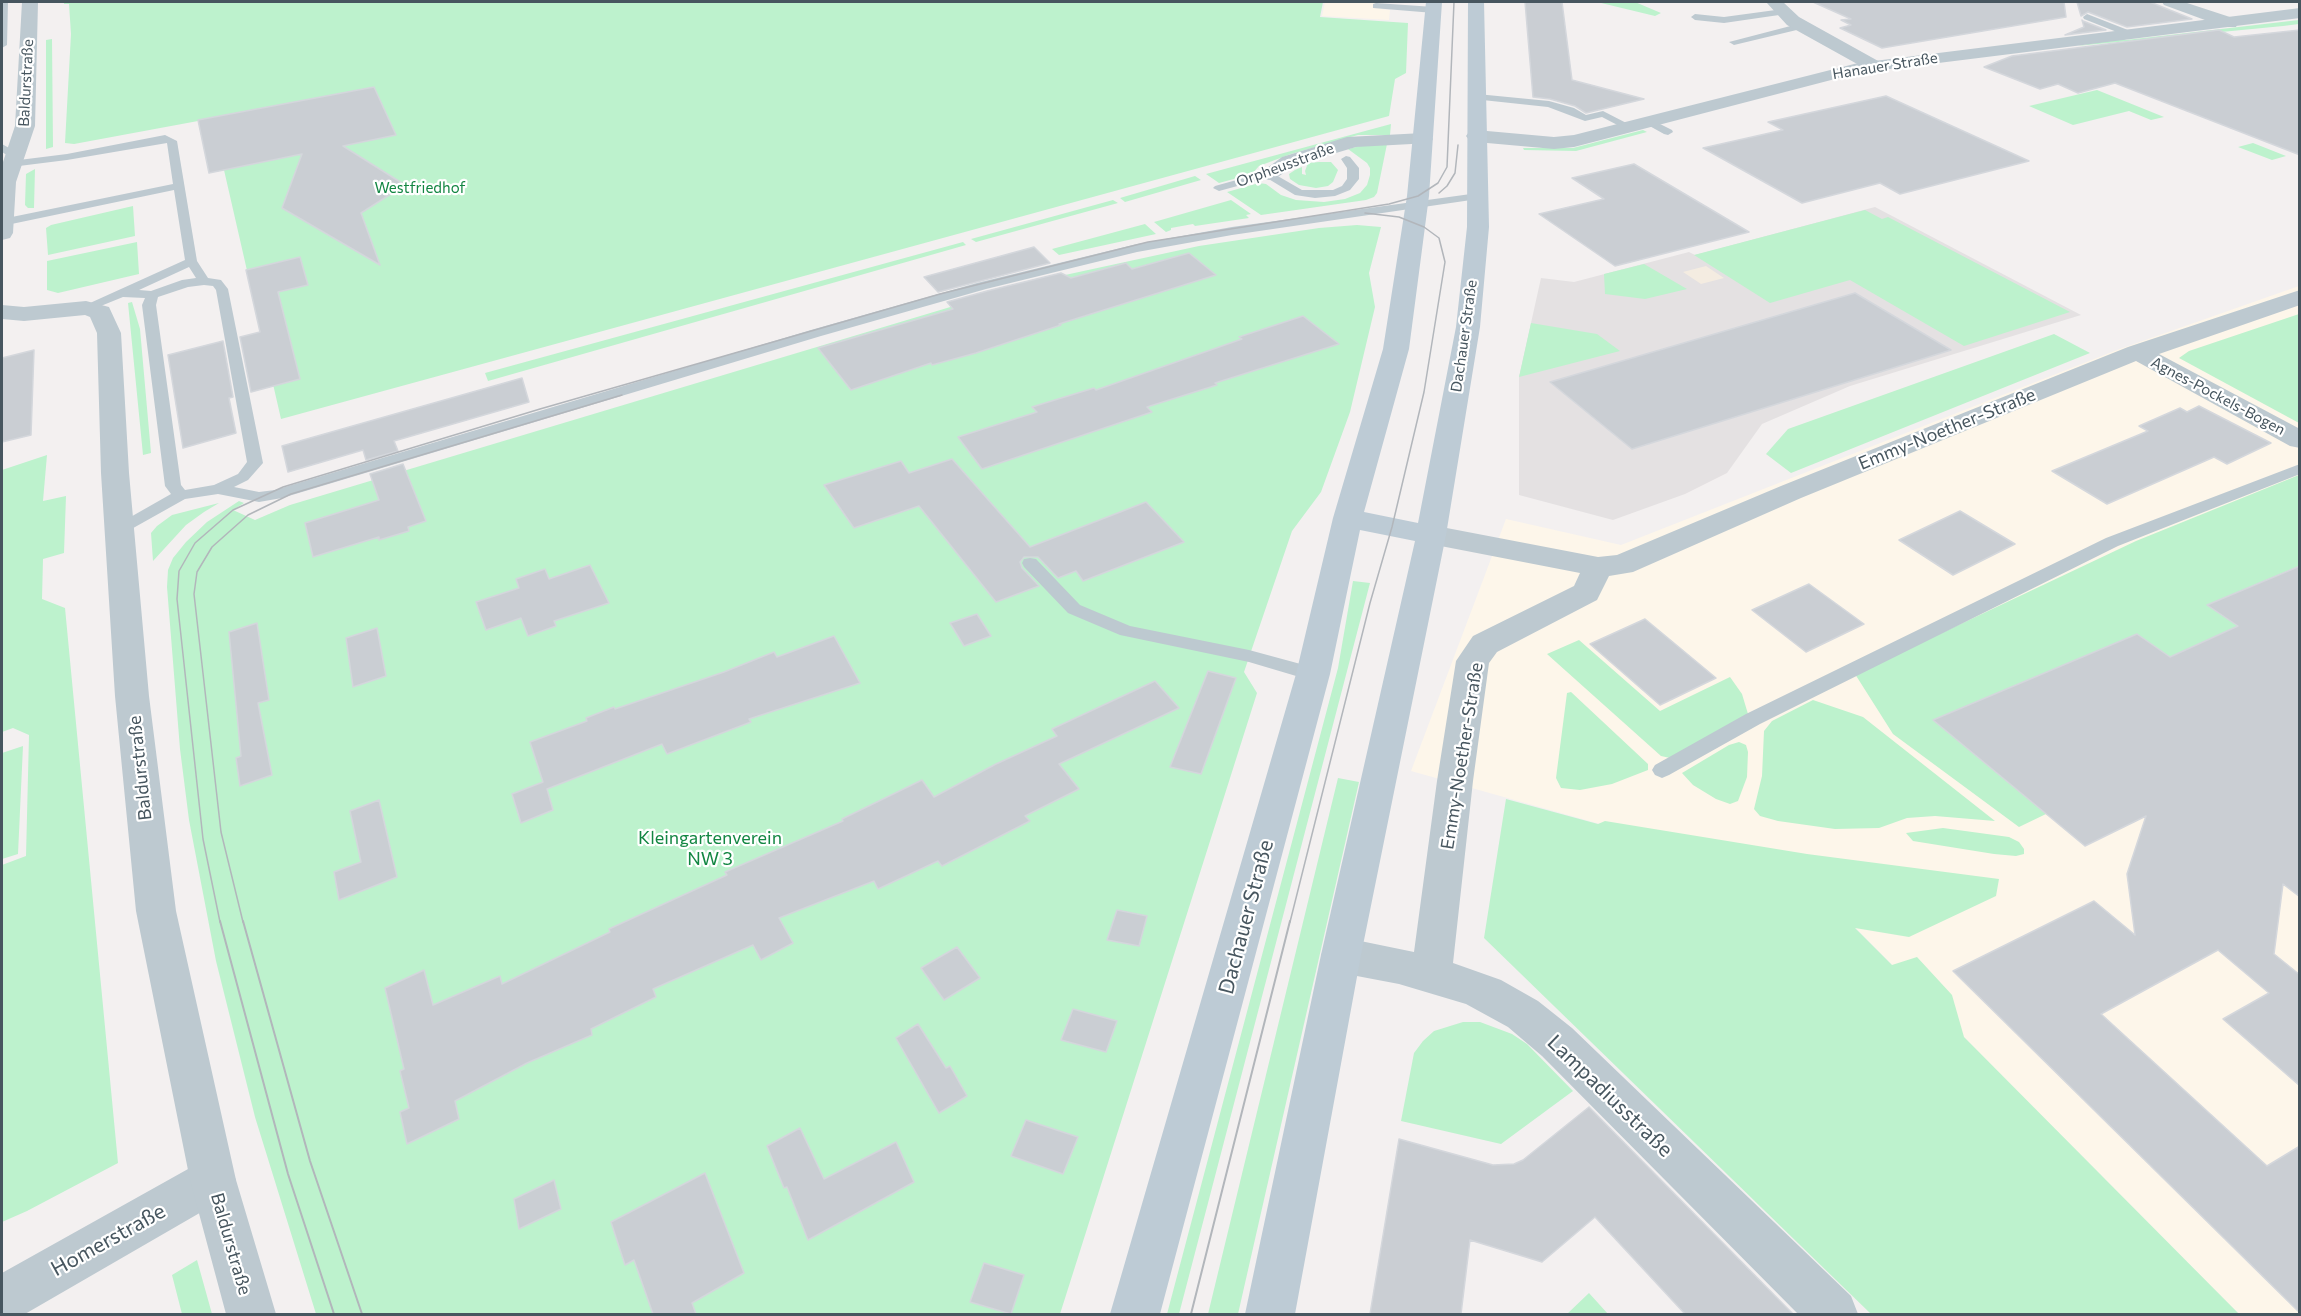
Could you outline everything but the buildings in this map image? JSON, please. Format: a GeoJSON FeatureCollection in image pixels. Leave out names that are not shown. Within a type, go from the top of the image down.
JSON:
{"type":"FeatureCollection","features":[{"type":"Feature","properties":{"kind":"main road","name":"Dachauer Straße"},"geometry":{"type":"LineString","coordinates":[[1135,1314],[1313,674],[1348,518],[1396,349],[1417,206],[1450,137],[1477,97],[1476,2]]}},
{"type":"Feature","properties":{"kind":"main road","name":"Dachauer Straße"},"geometry":{"type":"LineString","coordinates":[[1270,1314],[1341,955],[1431,535],[1468,327],[1478,227],[1478,196],[1450,137],[1434,6]]}},
{"type":"Feature","properties":{"kind":"main road"},"geometry":{"type":"LineString","coordinates":[[1348,518],[1431,535]]}},
{"type":"Feature","properties":{"kind":"street","name":"Baldurstraße"},"geometry":{"type":"LineString","coordinates":[[2,228],[7,156],[20,144],[25,126],[16,23],[30,2]]}},
{"type":"Feature","properties":{"kind":"street"},"geometry":{"type":"LineString","coordinates":[[2170,2],[2230,23]]}},
{"type":"Feature","properties":{"kind":"street"},"geometry":{"type":"LineString","coordinates":[[1778,7],[1802,26],[1874,66]]}},
{"type":"Feature","properties":{"kind":"street","name":"Hanauer Straße"},"geometry":{"type":"LineString","coordinates":[[1450,137],[1554,143],[1592,138],[1837,72],[2300,13]]}},
{"type":"Feature","properties":{"kind":"street","name":"Orpheusstraße"},"geometry":{"type":"LineString","coordinates":[[1269,174],[1289,161],[1354,141],[1450,137]]}},
{"type":"Feature","properties":{"kind":"street","name":"Emmy-Noether-Straße"},"geometry":{"type":"LineString","coordinates":[[1431,535],[1598,567],[1622,565],[1791,492],[2137,352],[2300,297]]}},
{"type":"Feature","properties":{"kind":"street","name":"Baldurstraße"},"geometry":{"type":"LineString","coordinates":[[86,308],[100,312],[109,333],[119,531],[132,696],[156,911],[213,1180],[251,1314]]}},
{"type":"Feature","properties":{"kind":"street"},"geometry":{"type":"LineString","coordinates":[[2,312],[24,314],[86,308]]}},
{"type":"Feature","properties":{"kind":"street","name":"Agnes-Pockels-Bogen"},"geometry":{"type":"LineString","coordinates":[[2137,352],[2300,440]]}},
{"type":"Feature","properties":{"kind":"street","name":"Emmy-Noether-Straße"},"geometry":{"type":"LineString","coordinates":[[1431,975],[1455,781],[1473,661],[1485,644],[1586,593],[1598,567]]}},
{"type":"Feature","properties":{"kind":"street","name":"Lampadiusstraße"},"geometry":{"type":"LineString","coordinates":[[1341,955],[1431,975],[1486,993],[1523,1014],[1557,1042],[1833,1314]]}},
{"type":"Feature","properties":{"kind":"street","name":"Homerstraße"},"geometry":{"type":"LineString","coordinates":[[2,1300],[213,1180]]}},
{"type":"Feature","properties":{"kind":"lane"},"geometry":{"type":"LineString","coordinates":[[2,45],[16,23],[4,2]]}},
{"type":"Feature","properties":{"kind":"lane"},"geometry":{"type":"LineString","coordinates":[[1376,6],[1434,6]]}},
{"type":"Feature","properties":{"kind":"lane"},"geometry":{"type":"LineString","coordinates":[[1695,17],[1724,20],[1778,7]]}},
{"type":"Feature","properties":{"kind":"lane"},"geometry":{"type":"LineString","coordinates":[[2087,17],[2130,34]]}},
{"type":"Feature","properties":{"kind":"lane"},"geometry":{"type":"LineString","coordinates":[[1734,42],[1802,26]]}},
{"type":"Feature","properties":{"kind":"lane"},"geometry":{"type":"LineString","coordinates":[[1477,97],[1548,104],[1570,110],[1585,118],[1603,114],[1631,128]]}},
{"type":"Feature","properties":{"kind":"lane"},"geometry":{"type":"LineString","coordinates":[[1650,122],[1668,132]]}},
{"type":"Feature","properties":{"kind":"lane"},"geometry":{"type":"LineString","coordinates":[[7,156],[68,156],[165,138],[172,141],[191,261],[204,281]]}},
{"type":"Feature","properties":{"kind":"lane"},"geometry":{"type":"LineString","coordinates":[[1269,174],[1299,193],[1328,195],[1341,191],[1353,179],[1353,168],[1346,159]]}},
{"type":"Feature","properties":{"kind":"lane","name":"Orpheusstraße"},"geometry":{"type":"LineString","coordinates":[[1219,188],[1269,174]]}},
{"type":"Feature","properties":{"kind":"lane"},"geometry":{"type":"LineString","coordinates":[[2,228],[179,186]]}},
{"type":"Feature","properties":{"kind":"lane"},"geometry":{"type":"LineString","coordinates":[[218,489],[259,496],[276,495],[869,318],[982,286],[1129,250],[1232,231],[1478,196]]}},
{"type":"Feature","properties":{"kind":"lane"},"geometry":{"type":"LineString","coordinates":[[86,308],[174,271],[191,261]]}},
{"type":"Feature","properties":{"kind":"lane"},"geometry":{"type":"LineString","coordinates":[[119,531],[181,495],[218,489],[243,477],[255,463],[222,289],[217,284],[204,281],[186,283],[152,295],[122,293]]}},
{"type":"Feature","properties":{"kind":"lane"},"geometry":{"type":"LineString","coordinates":[[152,295],[149,305],[173,486],[181,495]]}},
{"type":"Feature","properties":{"kind":"lane"},"geometry":{"type":"LineString","coordinates":[[1662,770],[1754,719],[2112,542],[2300,468]]}},
{"type":"Feature","properties":{"kind":"lane"},"geometry":{"type":"LineString","coordinates":[[1030,563],[1074,609],[1126,631],[1249,656],[1313,674]]}},
{"type":"Feature","properties":{"kind":"shaded area"},"geometry":{"type":"Polygon","coordinates":[[[1325,2],[1393,2],[1382,3],[1381,9],[1390,10],[1389,20],[1322,16],[1325,2]]]}},
{"type":"Feature","properties":{"kind":"shaded area"},"geometry":{"type":"Polygon","coordinates":[[[1875,207],[2081,315],[1850,386],[1762,424],[1727,473],[1685,494],[1613,520],[1519,495],[1519,377],[1541,278],[1574,282],[1689,252],[1695,255],[1875,207]]]}},
{"type":"Feature","properties":{"kind":"shaded area"},"geometry":{"type":"Polygon","coordinates":[[[2299,286],[2299,1314],[2239,1314],[1811,883],[1411,771],[1506,519],[1621,545],[2117,350],[2299,286]]]}},
{"type":"Feature","properties":{"kind":"green space","name":"Westfriedhof"},"geometry":{"type":"Polygon","coordinates":[[[64,2],[1323,2],[1320,17],[1408,23],[1406,73],[1395,79],[1389,116],[281,419],[224,170],[209,173],[198,121],[74,144],[65,143],[71,34],[69,4],[64,4],[64,2]]]}},
{"type":"Feature","properties":{"kind":"green space"},"geometry":{"type":"Polygon","coordinates":[[[1597,2],[1635,2],[1661,13],[1655,16],[1597,2]]]}},
{"type":"Feature","properties":{"kind":"green space"},"geometry":{"type":"Polygon","coordinates":[[[2299,20],[2299,24],[2283,26],[2077,46],[2122,38],[2126,40],[2299,20]]]}},
{"type":"Feature","properties":{"kind":"green space"},"geometry":{"type":"Polygon","coordinates":[[[52,39],[53,147],[46,149],[46,40],[52,39]]]}},
{"type":"Feature","properties":{"kind":"green space"},"geometry":{"type":"Polygon","coordinates":[[[2097,90],[2164,117],[2151,120],[2129,111],[2073,125],[2029,106],[2097,90]]]}},
{"type":"Feature","properties":{"kind":"green space"},"geometry":{"type":"Polygon","coordinates":[[[1391,124],[1390,135],[1358,135],[1291,154],[1259,166],[1252,174],[1219,183],[1206,174],[1391,124]]]}},
{"type":"Feature","properties":{"kind":"green space"},"geometry":{"type":"Polygon","coordinates":[[[1643,130],[1647,132],[1576,151],[1524,150],[1523,148],[1573,148],[1643,130]]]}},
{"type":"Feature","properties":{"kind":"green space"},"geometry":{"type":"Polygon","coordinates":[[[2253,143],[2286,156],[2272,160],[2238,147],[2253,143]]]}},
{"type":"Feature","properties":{"kind":"green space"},"geometry":{"type":"Polygon","coordinates":[[[1387,144],[1377,193],[1366,200],[1261,215],[1227,192],[1259,183],[1266,184],[1281,195],[1296,200],[1324,202],[1345,199],[1360,193],[1367,185],[1370,175],[1367,163],[1348,149],[1364,145],[1387,144]]]}},
{"type":"Feature","properties":{"kind":"green space"},"geometry":{"type":"Polygon","coordinates":[[[1331,162],[1338,170],[1333,182],[1328,186],[1316,188],[1299,185],[1290,179],[1289,174],[1295,170],[1302,167],[1302,174],[1306,175],[1308,163],[1331,162]]]}},
{"type":"Feature","properties":{"kind":"green space"},"geometry":{"type":"Polygon","coordinates":[[[35,169],[34,208],[28,208],[25,205],[26,174],[35,169]]]}},
{"type":"Feature","properties":{"kind":"green space"},"geometry":{"type":"Polygon","coordinates":[[[1195,176],[1201,180],[1125,202],[1120,198],[1195,176]]]}},
{"type":"Feature","properties":{"kind":"green space"},"geometry":{"type":"Polygon","coordinates":[[[1113,200],[1118,203],[976,242],[971,239],[1113,200]]]}},
{"type":"Feature","properties":{"kind":"green space"},"geometry":{"type":"Polygon","coordinates":[[[1231,200],[1251,214],[1246,215],[1249,218],[1195,226],[1193,224],[1171,228],[1166,232],[1154,222],[1231,200]]]}},
{"type":"Feature","properties":{"kind":"green space"},"geometry":{"type":"Polygon","coordinates":[[[133,206],[135,236],[48,255],[46,228],[51,225],[133,206]]]}},
{"type":"Feature","properties":{"kind":"green space"},"geometry":{"type":"Polygon","coordinates":[[[1865,210],[1882,219],[1888,217],[2070,312],[1964,346],[1850,280],[1770,303],[1694,255],[1865,210]]]}},
{"type":"Feature","properties":{"kind":"green space"},"geometry":{"type":"Polygon","coordinates":[[[1145,224],[1156,234],[1059,255],[1052,249],[1145,224]]]}},
{"type":"Feature","properties":{"kind":"green space","name":"Kleingartenverein NW 3"},"geometry":{"type":"Polygon","coordinates":[[[1357,225],[1381,227],[1369,273],[1375,307],[1350,412],[1321,492],[1292,531],[1244,672],[1257,693],[1060,1314],[316,1314],[255,1117],[216,961],[189,820],[180,749],[167,587],[168,570],[173,558],[186,542],[207,522],[239,501],[244,503],[233,510],[255,520],[290,505],[977,299],[1065,275],[1199,246],[1319,228],[1357,225]]]}},
{"type":"Feature","properties":{"kind":"green space"},"geometry":{"type":"Polygon","coordinates":[[[137,242],[139,274],[58,293],[47,290],[47,261],[137,242]]]}},
{"type":"Feature","properties":{"kind":"green space"},"geometry":{"type":"Polygon","coordinates":[[[963,242],[966,245],[488,381],[485,373],[963,242]]]}},
{"type":"Feature","properties":{"kind":"green space"},"geometry":{"type":"Polygon","coordinates":[[[1644,264],[1687,289],[1645,299],[1605,294],[1604,274],[1644,264]]]}},
{"type":"Feature","properties":{"kind":"green space"},"geometry":{"type":"Polygon","coordinates":[[[132,302],[140,329],[151,453],[143,455],[128,303],[132,302]]]}},
{"type":"Feature","properties":{"kind":"green space"},"geometry":{"type":"Polygon","coordinates":[[[2299,314],[2299,423],[2179,358],[2189,351],[2299,314]]]}},
{"type":"Feature","properties":{"kind":"green space"},"geometry":{"type":"Polygon","coordinates":[[[1531,323],[1597,334],[1620,351],[1519,377],[1531,323]]]}},
{"type":"Feature","properties":{"kind":"green space"},"geometry":{"type":"Polygon","coordinates":[[[2054,334],[2090,353],[1791,473],[1766,454],[1788,429],[2054,334]]]}},
{"type":"Feature","properties":{"kind":"green space"},"geometry":{"type":"Polygon","coordinates":[[[47,455],[43,501],[66,496],[64,553],[43,559],[42,599],[65,608],[118,1163],[2,1222],[2,865],[26,856],[29,735],[13,728],[2,732],[2,470],[47,455]]]}},
{"type":"Feature","properties":{"kind":"green space"},"geometry":{"type":"Polygon","coordinates":[[[2299,475],[2299,566],[2207,605],[2238,626],[2170,657],[2137,634],[1933,720],[2046,814],[2019,827],[1893,734],[1855,674],[2136,541],[2299,475]]]}},
{"type":"Feature","properties":{"kind":"green space"},"geometry":{"type":"Polygon","coordinates":[[[219,503],[186,525],[153,561],[151,533],[157,526],[172,515],[219,503]]]}},
{"type":"Feature","properties":{"kind":"green space"},"geometry":{"type":"Polygon","coordinates":[[[1353,581],[1370,583],[1179,1314],[1167,1314],[1338,668],[1353,581]]]}},
{"type":"Feature","properties":{"kind":"green space"},"geometry":{"type":"Polygon","coordinates":[[[1579,640],[1660,711],[1730,677],[1742,694],[1748,714],[1670,758],[1661,756],[1547,654],[1579,640]]]}},
{"type":"Feature","properties":{"kind":"green space"},"geometry":{"type":"Polygon","coordinates":[[[1571,692],[1648,764],[1648,770],[1612,784],[1580,790],[1561,788],[1556,778],[1567,693],[1571,692]]]}},
{"type":"Feature","properties":{"kind":"green space"},"geometry":{"type":"Polygon","coordinates":[[[1813,700],[1863,717],[1995,821],[1935,816],[1907,818],[1879,828],[1835,829],[1778,821],[1760,816],[1754,809],[1762,776],[1764,731],[1772,721],[1813,700]]]}},
{"type":"Feature","properties":{"kind":"green space"},"geometry":{"type":"Polygon","coordinates":[[[1739,742],[1746,745],[1748,752],[1747,777],[1738,801],[1730,804],[1716,799],[1693,785],[1682,773],[1729,745],[1739,742]]]}},
{"type":"Feature","properties":{"kind":"green space"},"geometry":{"type":"Polygon","coordinates":[[[23,746],[18,854],[2,859],[2,753],[23,746]]]}},
{"type":"Feature","properties":{"kind":"green space"},"geometry":{"type":"Polygon","coordinates":[[[1338,778],[1359,782],[1238,1314],[1208,1314],[1338,778]]]}},
{"type":"Feature","properties":{"kind":"green space"},"geometry":{"type":"Polygon","coordinates":[[[1506,799],[1598,824],[1605,821],[1807,854],[1999,879],[1996,896],[1909,937],[1855,928],[1892,965],[1917,957],[1952,995],[1964,1037],[2239,1314],[1871,1314],[1484,938],[1506,799]]]}},
{"type":"Feature","properties":{"kind":"green space"},"geometry":{"type":"Polygon","coordinates":[[[1943,828],[2009,837],[2019,842],[2024,849],[2024,854],[2016,856],[1994,854],[1913,841],[1906,833],[1943,828]]]}},
{"type":"Feature","properties":{"kind":"green space"},"geometry":{"type":"Polygon","coordinates":[[[1463,1022],[1480,1022],[1512,1034],[1527,1044],[1573,1091],[1501,1144],[1401,1121],[1414,1053],[1434,1031],[1463,1022]]]}},
{"type":"Feature","properties":{"kind":"green space"},"geometry":{"type":"Polygon","coordinates":[[[197,1260],[212,1314],[182,1314],[172,1275],[197,1260]]]}},
{"type":"Feature","properties":{"kind":"green space"},"geometry":{"type":"Polygon","coordinates":[[[1589,1293],[1608,1314],[1567,1314],[1589,1293]]]}},
{"type":"Feature","properties":{"kind":"sand"},"geometry":{"type":"Polygon","coordinates":[[[1706,266],[1724,278],[1701,284],[1683,272],[1706,266]]]}},
{"type":"Feature","properties":{"kind":"tram line"},"geometry":{"type":"LineString","coordinates":[[220,922],[203,839],[177,599],[179,571],[195,543],[233,510],[283,487],[540,409],[940,294],[1148,242],[1389,204],[1418,196],[1438,183],[1447,167],[1454,2]]}},
{"type":"Feature","properties":{"kind":"tram line"},"geometry":{"type":"LineString","coordinates":[[1439,193],[1447,186],[1455,173],[1458,145]]}},
{"type":"Feature","properties":{"kind":"tram line"},"geometry":{"type":"LineString","coordinates":[[1290,922],[1370,603],[1392,527],[1424,392],[1445,262],[1439,238],[1424,227],[1399,217],[1365,213]]}},
{"type":"Feature","properties":{"kind":"tram line"},"geometry":{"type":"LineString","coordinates":[[243,922],[221,832],[194,594],[197,572],[212,547],[248,515],[291,494],[622,395]]}},
{"type":"Feature","properties":{"kind":"tram line"},"geometry":{"type":"LineString","coordinates":[[220,921],[288,1174],[334,1314]]}},
{"type":"Feature","properties":{"kind":"tram line"},"geometry":{"type":"LineString","coordinates":[[243,921],[310,1161],[362,1314]]}},
{"type":"Feature","properties":{"kind":"tram line"},"geometry":{"type":"LineString","coordinates":[[1191,1314],[1290,921]]}}]}
